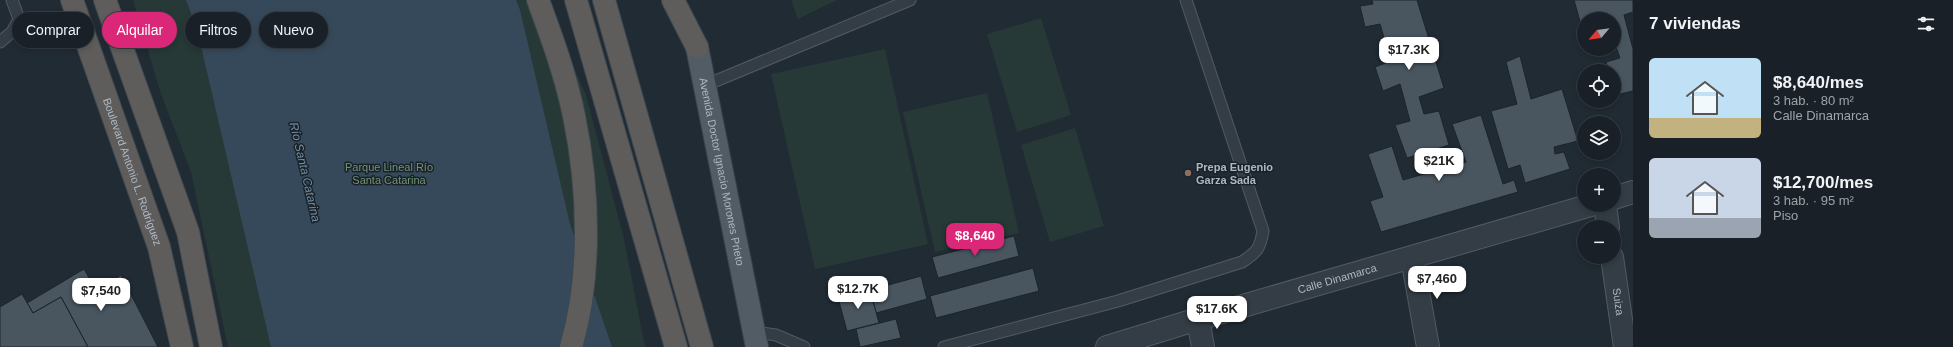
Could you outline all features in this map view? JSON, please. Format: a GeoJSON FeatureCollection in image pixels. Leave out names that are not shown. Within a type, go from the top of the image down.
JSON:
{"type":"FeatureCollection","features":[{"type":"Feature","properties":{"kind":"highway","name":"Boulevard Antonio L. Rodríguez"},"geometry":{"type":"LineString","coordinates":[[72,0],[159,247],[182,347]]}},
{"type":"Feature","properties":{"kind":"highway"},"geometry":{"type":"LineString","coordinates":[[105,0],[188,232],[211,347]]}},
{"type":"Feature","properties":{"kind":"highway"},"geometry":{"type":"LineString","coordinates":[[538,0],[558,52],[574,116],[583,179],[586,246],[578,323],[571,347]]}},
{"type":"Feature","properties":{"kind":"highway"},"geometry":{"type":"LineString","coordinates":[[576,0],[676,347]]}},
{"type":"Feature","properties":{"kind":"highway"},"geometry":{"type":"LineString","coordinates":[[604,0],[702,347]]}},
{"type":"Feature","properties":{"kind":"highway","name":"Avenida Doctor Ignacio Morones Prieto"},"geometry":{"type":"LineString","coordinates":[[673,0],[697,47]]}},
{"type":"Feature","properties":{"kind":"highway"},"geometry":{"type":"LineString","coordinates":[[687,0],[697,47]]}},
{"type":"Feature","properties":{"kind":"main road","name":"Avenida Doctor Ignacio Morones Prieto"},"geometry":{"type":"LineString","coordinates":[[697,47],[756,340]]}},
{"type":"Feature","properties":{"kind":"street"},"geometry":{"type":"LineString","coordinates":[[1621,196],[1633,192]]}},
{"type":"Feature","properties":{"kind":"street","name":"Calle Dinamarca"},"geometry":{"type":"LineString","coordinates":[[1107,347],[1198,318],[1412,258],[1577,209]]}},
{"type":"Feature","properties":{"kind":"street"},"geometry":{"type":"LineString","coordinates":[[1412,258],[1428,347]]}},
{"type":"Feature","properties":{"kind":"street","name":"Suiza"},"geometry":{"type":"LineString","coordinates":[[1613,264],[1625,347]]}},
{"type":"Feature","properties":{"kind":"street"},"geometry":{"type":"LineString","coordinates":[[1198,318],[1203,347]]}},
{"type":"Feature","properties":{"kind":"lane"},"geometry":{"type":"LineString","coordinates":[[0,42],[12,32],[20,19],[12,0]]}},
{"type":"Feature","properties":{"kind":"lane"},"geometry":{"type":"LineString","coordinates":[[944,347],[1118,301],[1242,262],[1254,254],[1261,245],[1263,231],[1186,0]]}},
{"type":"Feature","properties":{"kind":"lane"},"geometry":{"type":"LineString","coordinates":[[706,86],[907,1]]}},
{"type":"Feature","properties":{"kind":"lane"},"geometry":{"type":"LineString","coordinates":[[756,340],[776,336],[804,347]]}},
{"type":"Feature","properties":{"kind":"green space","name":"Río Santa Catarina"},"geometry":{"type":"Polygon","coordinates":[[[133,0],[543,0],[586,95],[624,239],[645,347],[228,347],[191,172],[161,94],[147,48],[177,48],[177,12],[137,12],[133,0]]]}},
{"type":"Feature","properties":{"kind":"green space"},"geometry":{"type":"Polygon","coordinates":[[[791,0],[837,0],[798,19],[791,0]]]}},
{"type":"Feature","properties":{"kind":"green space"},"geometry":{"type":"Polygon","coordinates":[[[1041,18],[1071,115],[1017,132],[987,34],[1041,18]]]}},
{"type":"Feature","properties":{"kind":"green space"},"geometry":{"type":"Polygon","coordinates":[[[885,49],[928,244],[815,269],[771,74],[885,49]]]}},
{"type":"Feature","properties":{"kind":"green space"},"geometry":{"type":"Polygon","coordinates":[[[987,93],[1019,233],[935,252],[903,112],[987,93]]]}},
{"type":"Feature","properties":{"kind":"green space"},"geometry":{"type":"Polygon","coordinates":[[[1075,128],[1104,226],[1050,242],[1021,145],[1075,128]]]}},
{"type":"Feature","properties":{"kind":"water","name":"Río Santa Catarina"},"geometry":{"type":"Polygon","coordinates":[[[186,0],[516,0],[520,10],[570,224],[612,347],[271,347],[201,48],[251,48],[251,12],[191,12],[186,0]]]}},
{"type":"Feature","properties":{"kind":"building"},"geometry":{"type":"Polygon","coordinates":[[[1372,0],[1417,0],[1444,88],[1419,97],[1424,114],[1439,111],[1449,145],[1407,158],[1395,125],[1410,121],[1400,84],[1383,91],[1375,67],[1391,61],[1380,24],[1365,27],[1360,6],[1373,4],[1372,0]]]}},
{"type":"Feature","properties":{"kind":"building"},"geometry":{"type":"Polygon","coordinates":[[[1574,0],[1633,0],[1633,12],[1624,15],[1633,49],[1633,91],[1621,94],[1621,64],[1607,64],[1606,62],[1620,58],[1619,56],[1621,56],[1621,12],[1577,12],[1574,0]]]}},
{"type":"Feature","properties":{"kind":"building"},"geometry":{"type":"Polygon","coordinates":[[[1520,56],[1531,99],[1562,89],[1577,141],[1554,147],[1555,154],[1564,152],[1570,169],[1525,183],[1520,165],[1508,169],[1491,111],[1517,104],[1506,62],[1520,56]]]}},
{"type":"Feature","properties":{"kind":"building"},"geometry":{"type":"Polygon","coordinates":[[[1481,115],[1503,184],[1514,180],[1518,192],[1381,232],[1370,201],[1383,197],[1368,154],[1392,146],[1403,180],[1466,162],[1452,124],[1481,115]]]}},
{"type":"Feature","properties":{"kind":"building"},"geometry":{"type":"Polygon","coordinates":[[[1014,236],[1019,256],[938,278],[932,257],[1014,236]]]}},
{"type":"Feature","properties":{"kind":"building"},"geometry":{"type":"Polygon","coordinates":[[[1033,268],[1039,291],[936,318],[930,296],[1033,268]]]}},
{"type":"Feature","properties":{"kind":"building"},"geometry":{"type":"Polygon","coordinates":[[[84,269],[96,290],[121,275],[158,347],[88,347],[61,297],[33,313],[27,303],[84,269]]]}},
{"type":"Feature","properties":{"kind":"building"},"geometry":{"type":"Polygon","coordinates":[[[921,276],[927,299],[876,313],[870,290],[921,276]]]}},
{"type":"Feature","properties":{"kind":"building"},"geometry":{"type":"Polygon","coordinates":[[[870,290],[879,323],[847,331],[838,298],[870,290]]]}},
{"type":"Feature","properties":{"kind":"building"},"geometry":{"type":"Polygon","coordinates":[[[22,294],[33,313],[61,297],[88,347],[0,347],[0,307],[22,294]]]}},
{"type":"Feature","properties":{"kind":"building"},"geometry":{"type":"Polygon","coordinates":[[[896,319],[901,338],[860,347],[856,329],[896,319]]]}},
{"type":"Feature","properties":{"kind":"place","name":"Prepa Eugenio Garza Sada"},"geometry":{"type":"Point","coordinates":[1188,173]}},
{"type":"Feature","properties":{"kind":"park label","name":"Parque Lineal Río Santa Catarina"},"geometry":{"type":"Point","coordinates":[389,173]}}]}
